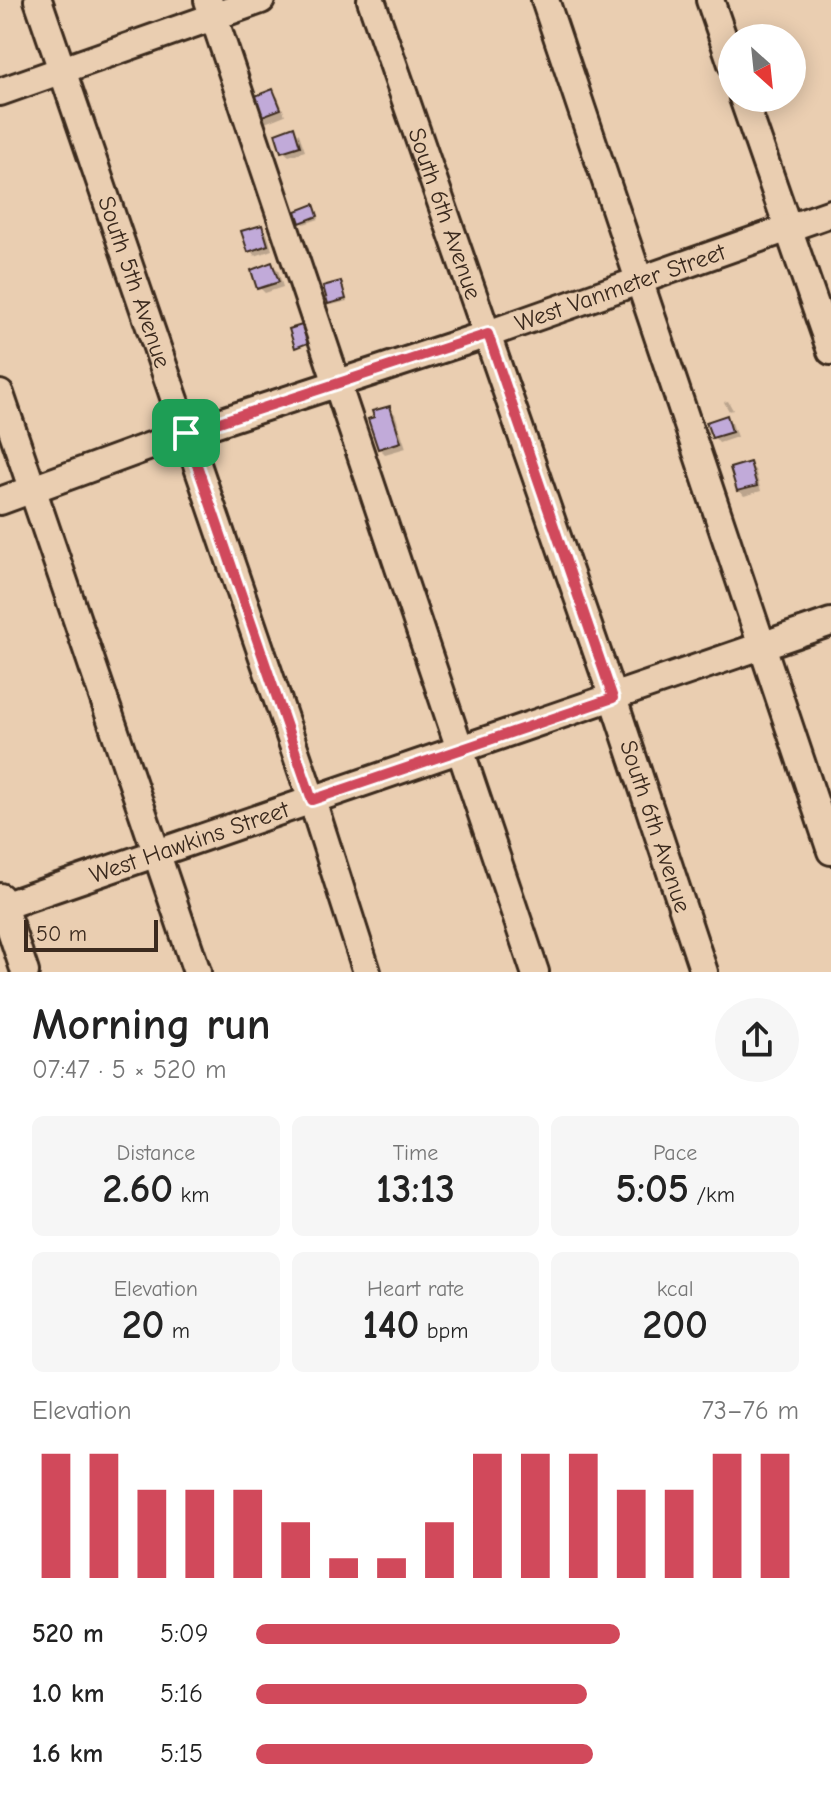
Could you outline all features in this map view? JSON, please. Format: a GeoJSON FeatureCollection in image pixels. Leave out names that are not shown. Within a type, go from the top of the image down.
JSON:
{"type":"FeatureCollection","features":[{"type":"Feature","properties":{"kind":"street","name":"South 5th Avenue"},"geometry":{"type":"LineString","coordinates":[[38,0],[312,800],[367,972]]}},
{"type":"Feature","properties":{"kind":"street"},"geometry":{"type":"LineString","coordinates":[[0,92],[63,71],[210,9],[261,0]]}},
{"type":"Feature","properties":{"kind":"street","name":"South 6th Avenue"},"geometry":{"type":"LineString","coordinates":[[371,0],[613,698],[704,972]]}},
{"type":"Feature","properties":{"kind":"street"},"geometry":{"type":"LineString","coordinates":[[545,0],[831,851]]}},
{"type":"Feature","properties":{"kind":"street"},"geometry":{"type":"LineString","coordinates":[[710,0],[718,24]]}},
{"type":"Feature","properties":{"kind":"street"},"geometry":{"type":"LineString","coordinates":[[210,9],[535,972]]}},
{"type":"Feature","properties":{"kind":"street"},"geometry":{"type":"LineString","coordinates":[[748,112],[831,351]]}},
{"type":"Feature","properties":{"kind":"street","name":"West Vanmeter Street"},"geometry":{"type":"LineString","coordinates":[[0,501],[186,433],[488,334],[831,213]]}},
{"type":"Feature","properties":{"kind":"street"},"geometry":{"type":"LineString","coordinates":[[0,394],[197,972]]}},
{"type":"Feature","properties":{"kind":"street","name":"West Hawkins Street"},"geometry":{"type":"LineString","coordinates":[[1,903],[831,622]]}},
{"type":"Feature","properties":{"kind":"street"},"geometry":{"type":"LineString","coordinates":[[1,903],[25,972]]}},
{"type":"Feature","properties":{"kind":"building"},"geometry":{"type":"Polygon","coordinates":[[[273,89],[281,109],[257,118],[250,98],[273,89]]]}},
{"type":"Feature","properties":{"kind":"building"},"geometry":{"type":"Polygon","coordinates":[[[294,126],[300,146],[281,152],[275,133],[294,126]]]}},
{"type":"Feature","properties":{"kind":"building"},"geometry":{"type":"Polygon","coordinates":[[[314,204],[318,216],[300,223],[296,211],[314,204]]]}},
{"type":"Feature","properties":{"kind":"building"},"geometry":{"type":"Polygon","coordinates":[[[262,225],[268,245],[248,252],[241,231],[262,225]]]}},
{"type":"Feature","properties":{"kind":"building"},"geometry":{"type":"Polygon","coordinates":[[[272,262],[279,282],[257,289],[251,270],[272,262]]]}},
{"type":"Feature","properties":{"kind":"building"},"geometry":{"type":"Polygon","coordinates":[[[341,281],[346,299],[328,304],[323,286],[341,281]]]}},
{"type":"Feature","properties":{"kind":"building"},"geometry":{"type":"Polygon","coordinates":[[[302,325],[308,343],[295,348],[289,329],[302,325]]]}},
{"type":"Feature","properties":{"kind":"building"},"geometry":{"type":"Polygon","coordinates":[[[390,406],[401,442],[378,449],[368,419],[374,417],[372,411],[390,406]]]}},
{"type":"Feature","properties":{"kind":"building"},"geometry":{"type":"Polygon","coordinates":[[[727,415],[732,432],[712,438],[706,422],[727,415]]]}},
{"type":"Feature","properties":{"kind":"building"},"geometry":{"type":"Polygon","coordinates":[[[750,462],[757,486],[737,491],[730,468],[750,462]]]}},
{"type":"Feature","properties":{"kind":"route"},"geometry":{"type":"LineString","coordinates":[[488,334],[613,698],[312,800],[186,433],[488,334]]}}]}
